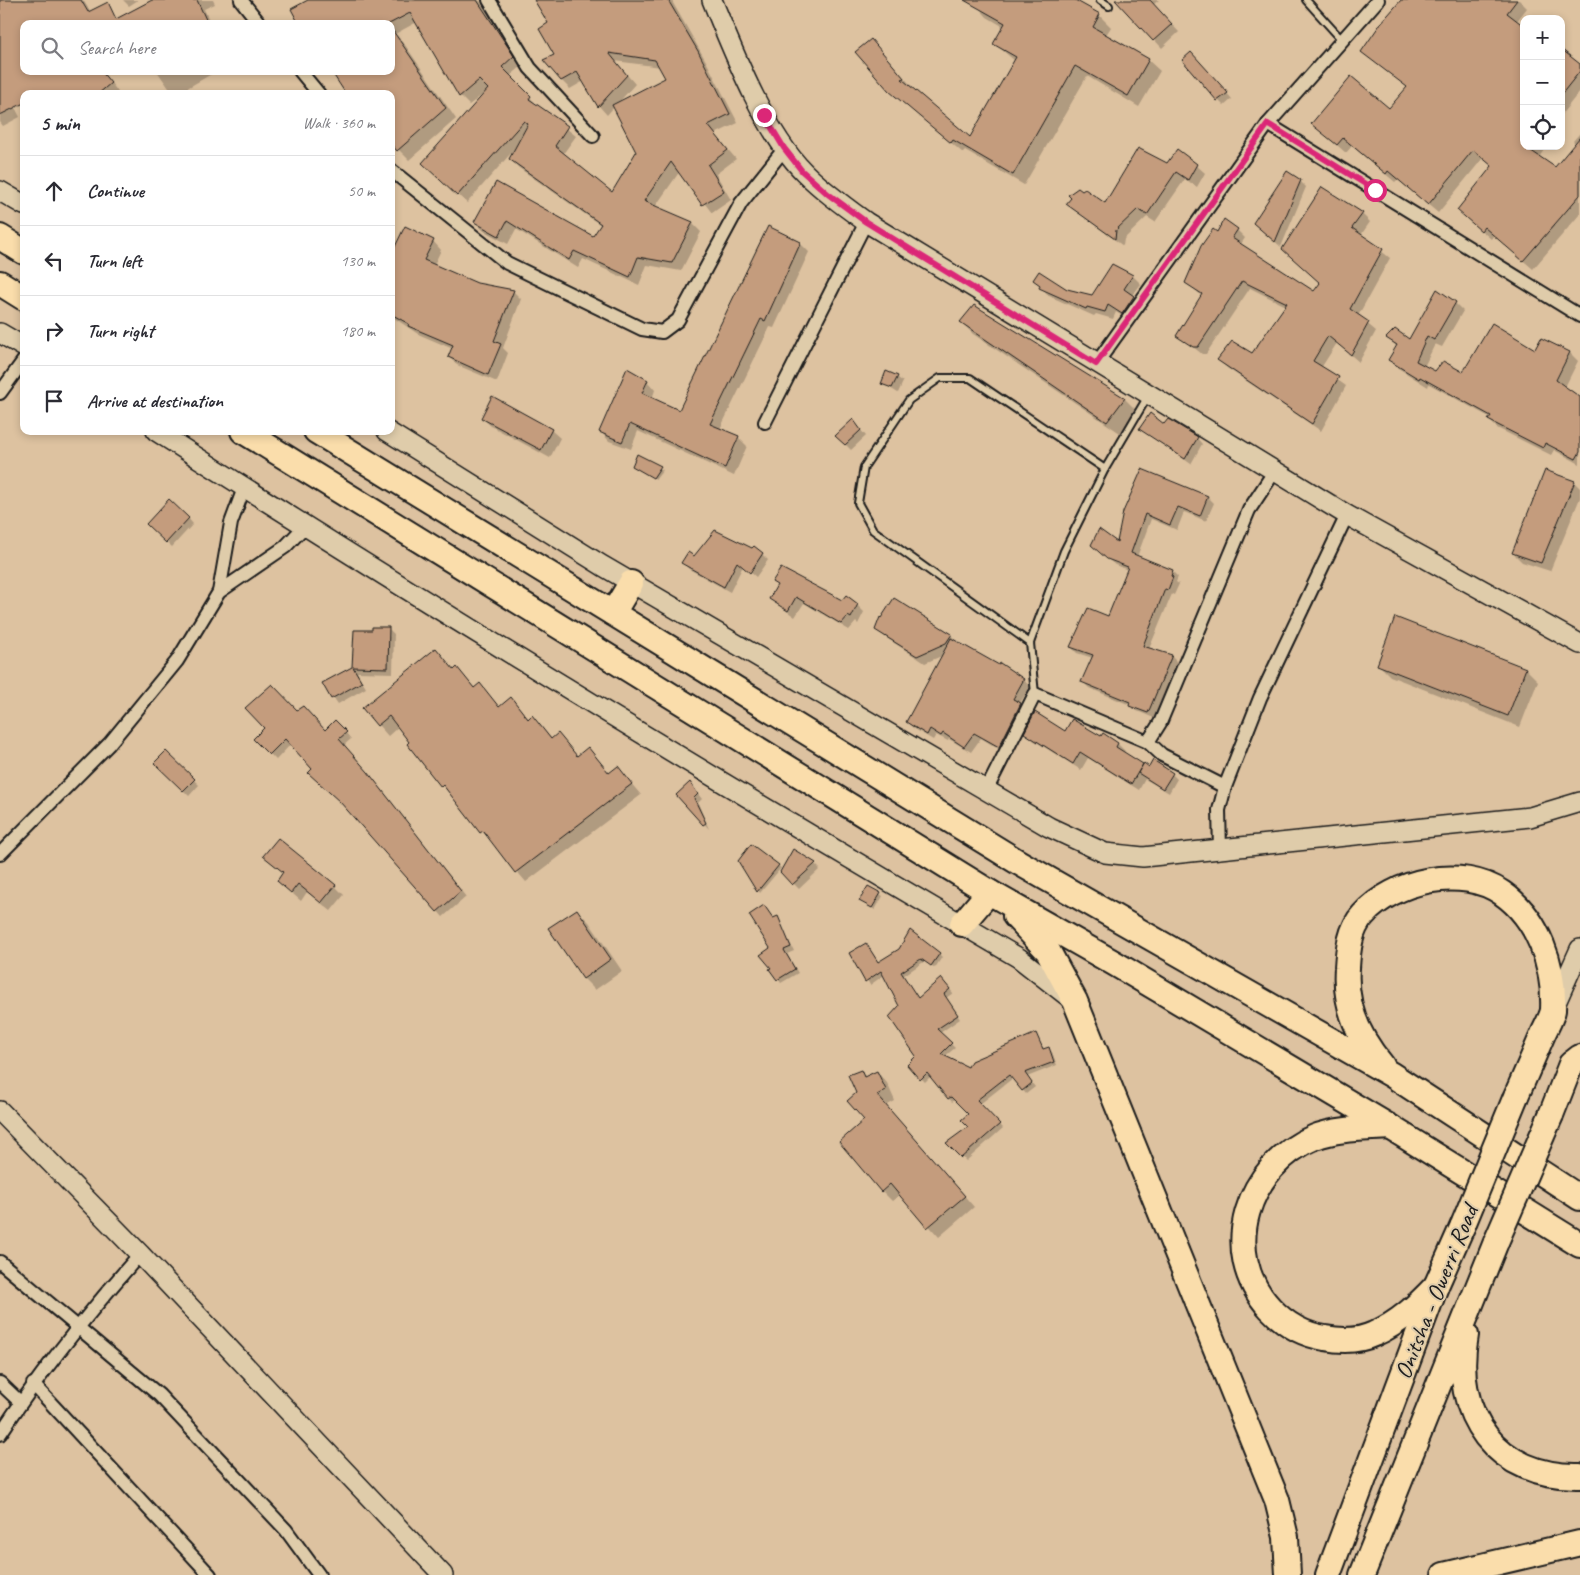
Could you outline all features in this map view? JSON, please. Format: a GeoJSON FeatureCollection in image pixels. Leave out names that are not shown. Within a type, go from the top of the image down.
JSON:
{"type":"FeatureCollection","features":[{"type":"Feature","properties":{"kind":"highway"},"geometry":{"type":"LineString","coordinates":[[0,237],[20,250]]}},
{"type":"Feature","properties":{"kind":"highway"},"geometry":{"type":"LineString","coordinates":[[0,283],[20,296]]}},
{"type":"Feature","properties":{"kind":"highway"},"geometry":{"type":"LineString","coordinates":[[249,435],[993,894],[1114,963],[1390,1127],[1580,1245]]}},
{"type":"Feature","properties":{"kind":"highway"},"geometry":{"type":"LineString","coordinates":[[323,435],[1018,862],[1392,1075],[1580,1198]]}},
{"type":"Feature","properties":{"kind":"highway"},"geometry":{"type":"LineString","coordinates":[[613,613],[631,583]]}},
{"type":"Feature","properties":{"kind":"highway"},"geometry":{"type":"LineString","coordinates":[[1392,1075],[1368,1048],[1357,1030],[1345,983],[1348,953],[1353,932],[1362,916],[1378,901],[1396,891],[1443,877],[1482,884],[1500,892],[1516,904],[1529,920],[1539,940],[1550,975],[1553,1011]]}},
{"type":"Feature","properties":{"kind":"highway"},"geometry":{"type":"LineString","coordinates":[[962,924],[993,894]]}},
{"type":"Feature","properties":{"kind":"highway"},"geometry":{"type":"LineString","coordinates":[[993,894],[1048,952],[1075,1001],[1277,1500],[1286,1538],[1288,1575]]}},
{"type":"Feature","properties":{"kind":"highway","name":"Onitsha - Owerri Road"},"geometry":{"type":"LineString","coordinates":[[1328,1575],[1436,1286],[1553,1011]]}},
{"type":"Feature","properties":{"kind":"highway","name":"Onitsha - Owerri Road"},"geometry":{"type":"LineString","coordinates":[[1362,1575],[1496,1242],[1577,1055]]}},
{"type":"Feature","properties":{"kind":"highway"},"geometry":{"type":"LineString","coordinates":[[1390,1127],[1336,1132],[1316,1137],[1276,1162],[1251,1198],[1245,1218],[1243,1238],[1245,1259],[1251,1281],[1261,1299],[1276,1315],[1294,1328],[1314,1336],[1337,1340],[1353,1340],[1372,1335],[1395,1323],[1411,1312],[1436,1286]]}},
{"type":"Feature","properties":{"kind":"highway"},"geometry":{"type":"LineString","coordinates":[[1472,1305],[1465,1342],[1465,1396],[1485,1437],[1503,1454],[1521,1465],[1558,1477],[1580,1476]]}},
{"type":"Feature","properties":{"kind":"highway"},"geometry":{"type":"LineString","coordinates":[[1444,1575],[1580,1543]]}},
{"type":"Feature","properties":{"kind":"main road"},"geometry":{"type":"LineString","coordinates":[[712,0],[764,115],[784,148],[802,171],[828,194],[866,222],[1274,472],[1347,515],[1580,644]]}},
{"type":"Feature","properties":{"kind":"main road"},"geometry":{"type":"LineString","coordinates":[[0,191],[20,203]]}},
{"type":"Feature","properties":{"kind":"main road"},"geometry":{"type":"LineString","coordinates":[[0,333],[20,345]]}},
{"type":"Feature","properties":{"kind":"main road"},"geometry":{"type":"LineString","coordinates":[[162,435],[305,526],[622,721],[1019,958],[1075,1001]]}},
{"type":"Feature","properties":{"kind":"main road"},"geometry":{"type":"LineString","coordinates":[[394,435],[631,583],[1049,828],[1105,853],[1142,857],[1530,817],[1580,802]]}},
{"type":"Feature","properties":{"kind":"main road"},"geometry":{"type":"LineString","coordinates":[[1553,1011],[1580,949]]}},
{"type":"Feature","properties":{"kind":"main road"},"geometry":{"type":"LineString","coordinates":[[0,1111],[140,1254],[443,1575]]}},
{"type":"Feature","properties":{"kind":"street"},"geometry":{"type":"LineString","coordinates":[[257,20],[243,3],[258,0]]}},
{"type":"Feature","properties":{"kind":"street"},"geometry":{"type":"LineString","coordinates":[[488,0],[530,68],[593,136]]}},
{"type":"Feature","properties":{"kind":"street"},"geometry":{"type":"LineString","coordinates":[[1096,364],[1268,124],[1378,0]]}},
{"type":"Feature","properties":{"kind":"street"},"geometry":{"type":"LineString","coordinates":[[303,75],[316,90]]}},
{"type":"Feature","properties":{"kind":"street"},"geometry":{"type":"LineString","coordinates":[[1268,124],[1580,316]]}},
{"type":"Feature","properties":{"kind":"street"},"geometry":{"type":"LineString","coordinates":[[395,173],[507,263],[642,329],[662,332],[678,320],[741,203],[784,148]]}},
{"type":"Feature","properties":{"kind":"street"},"geometry":{"type":"LineString","coordinates":[[765,422],[866,222]]}},
{"type":"Feature","properties":{"kind":"street"},"geometry":{"type":"LineString","coordinates":[[0,392],[20,365]]}},
{"type":"Feature","properties":{"kind":"street"},"geometry":{"type":"LineString","coordinates":[[1148,742],[1160,723],[1250,510],[1274,472]]}},
{"type":"Feature","properties":{"kind":"street"},"geometry":{"type":"LineString","coordinates":[[0,854],[109,744],[177,661],[219,592],[231,523],[244,488]]}},
{"type":"Feature","properties":{"kind":"street"},"geometry":{"type":"LineString","coordinates":[[1220,850],[1219,810],[1225,786],[1260,698],[1347,515]]}},
{"type":"Feature","properties":{"kind":"street"},"geometry":{"type":"LineString","coordinates":[[219,592],[286,547],[305,526]]}},
{"type":"Feature","properties":{"kind":"street"},"geometry":{"type":"LineString","coordinates":[[986,791],[1035,694],[1148,742],[1162,755],[1225,786]]}},
{"type":"Feature","properties":{"kind":"street"},"geometry":{"type":"LineString","coordinates":[[0,1434],[20,1402],[77,1326],[140,1254]]}},
{"type":"Feature","properties":{"kind":"street"},"geometry":{"type":"LineString","coordinates":[[0,1262],[159,1395],[286,1530],[319,1575]]}},
{"type":"Feature","properties":{"kind":"street"},"geometry":{"type":"LineString","coordinates":[[0,1383],[20,1402]]}},
{"type":"Feature","properties":{"kind":"street"},"geometry":{"type":"LineString","coordinates":[[33,1384],[210,1575]]}},
{"type":"Feature","properties":{"kind":"lane"},"geometry":{"type":"LineString","coordinates":[[1100,0],[1109,6]]}},
{"type":"Feature","properties":{"kind":"lane"},"geometry":{"type":"LineString","coordinates":[[1306,0],[1342,40]]}},
{"type":"Feature","properties":{"kind":"lane"},"geometry":{"type":"LineString","coordinates":[[1030,643],[873,530],[858,503],[864,466],[909,400],[940,378],[970,378],[1105,469]]}},
{"type":"Feature","properties":{"kind":"lane"},"geometry":{"type":"LineString","coordinates":[[1035,694],[1030,643],[1064,551],[1105,469],[1148,395]]}},
{"type":"Feature","properties":{"kind":"building"},"geometry":{"type":"Polygon","coordinates":[[[0,0],[81,0],[88,12],[108,2],[116,19],[152,0],[197,0],[206,20],[20,20],[20,75],[104,75],[111,83],[103,90],[20,90],[20,105],[0,115],[0,0]]]}},
{"type":"Feature","properties":{"kind":"building"},"geometry":{"type":"Polygon","coordinates":[[[308,0],[477,0],[514,56],[502,67],[531,96],[529,99],[568,126],[555,146],[612,192],[636,152],[612,105],[665,78],[655,60],[609,53],[627,75],[598,107],[577,72],[561,81],[543,60],[554,55],[539,29],[548,23],[534,0],[668,0],[698,51],[730,114],[708,125],[728,150],[708,165],[724,191],[702,205],[671,162],[644,201],[693,222],[672,263],[638,257],[630,277],[574,251],[569,260],[507,221],[499,236],[474,222],[496,182],[593,236],[601,224],[509,159],[528,124],[524,121],[457,196],[422,163],[488,89],[479,80],[459,97],[410,13],[395,21],[297,20],[291,9],[308,0]]]}},
{"type":"Feature","properties":{"kind":"building"},"geometry":{"type":"Polygon","coordinates":[[[964,0],[1075,0],[1100,14],[1093,27],[1149,59],[1128,96],[1075,66],[1013,175],[953,140],[951,143],[889,91],[855,52],[871,39],[904,78],[902,79],[970,137],[1016,57],[993,44],[1005,23],[964,0]]]}},
{"type":"Feature","properties":{"kind":"building"},"geometry":{"type":"Polygon","coordinates":[[[1115,0],[1150,0],[1172,24],[1153,41],[1115,0]]]}},
{"type":"Feature","properties":{"kind":"building"},"geometry":{"type":"Polygon","coordinates":[[[1401,0],[1517,0],[1507,13],[1520,23],[1520,150],[1530,150],[1555,167],[1580,137],[1580,195],[1523,261],[1484,227],[1481,231],[1457,210],[1492,166],[1473,150],[1428,205],[1388,171],[1386,174],[1343,138],[1337,145],[1311,124],[1351,76],[1389,108],[1407,87],[1361,52],[1381,23],[1401,0]]]}},
{"type":"Feature","properties":{"kind":"building"},"geometry":{"type":"Polygon","coordinates":[[[395,34],[446,108],[397,151],[395,149],[395,90],[343,90],[334,75],[395,75],[395,34]]]}},
{"type":"Feature","properties":{"kind":"building"},"geometry":{"type":"Polygon","coordinates":[[[1191,52],[1228,93],[1217,101],[1182,60],[1191,52]]]}},
{"type":"Feature","properties":{"kind":"building"},"geometry":{"type":"Polygon","coordinates":[[[1565,52],[1580,64],[1580,71],[1565,90],[1565,52]]]}},
{"type":"Feature","properties":{"kind":"building"},"geometry":{"type":"Polygon","coordinates":[[[1138,148],[1167,163],[1177,149],[1197,164],[1188,180],[1176,172],[1147,215],[1138,209],[1116,230],[1115,239],[1066,204],[1071,198],[1068,195],[1078,188],[1082,191],[1085,189],[1105,203],[1138,148]]]}},
{"type":"Feature","properties":{"kind":"building"},"geometry":{"type":"Polygon","coordinates":[[[1287,171],[1301,180],[1275,242],[1253,223],[1287,171]]]}},
{"type":"Feature","properties":{"kind":"building"},"geometry":{"type":"Polygon","coordinates":[[[1322,187],[1363,213],[1352,228],[1383,249],[1350,309],[1369,322],[1351,355],[1328,336],[1313,361],[1339,377],[1312,424],[1217,360],[1232,341],[1252,353],[1287,303],[1242,281],[1198,347],[1193,347],[1176,336],[1202,294],[1185,283],[1201,246],[1213,229],[1217,232],[1224,219],[1238,229],[1232,238],[1314,291],[1320,283],[1282,249],[1322,187]]]}},
{"type":"Feature","properties":{"kind":"building"},"geometry":{"type":"Polygon","coordinates":[[[405,226],[434,240],[424,260],[477,283],[514,290],[494,341],[501,344],[488,375],[448,357],[453,345],[408,326],[409,324],[395,316],[395,247],[405,226]]]}},
{"type":"Feature","properties":{"kind":"building"},"geometry":{"type":"Polygon","coordinates":[[[768,226],[801,242],[765,321],[761,319],[710,424],[739,436],[725,468],[630,424],[622,442],[599,432],[627,368],[648,380],[642,393],[679,410],[768,226]]]}},
{"type":"Feature","properties":{"kind":"building"},"geometry":{"type":"Polygon","coordinates":[[[1112,264],[1133,275],[1124,289],[1134,296],[1122,314],[1108,305],[1105,312],[1087,307],[1086,309],[1039,288],[1040,285],[1033,280],[1039,271],[1067,289],[1092,295],[1112,264]]]}},
{"type":"Feature","properties":{"kind":"building"},"geometry":{"type":"Polygon","coordinates":[[[1437,289],[1456,302],[1434,340],[1427,336],[1416,361],[1435,371],[1443,361],[1463,372],[1492,323],[1535,349],[1541,338],[1570,352],[1556,380],[1580,397],[1580,452],[1576,459],[1545,443],[1543,448],[1488,420],[1491,416],[1420,377],[1419,379],[1388,360],[1397,345],[1386,338],[1395,329],[1409,339],[1437,289]]]}},
{"type":"Feature","properties":{"kind":"building"},"geometry":{"type":"Polygon","coordinates":[[[974,305],[1125,398],[1107,422],[960,322],[974,305]]]}},
{"type":"Feature","properties":{"kind":"building"},"geometry":{"type":"Polygon","coordinates":[[[886,371],[898,376],[892,388],[881,384],[886,371]]]}},
{"type":"Feature","properties":{"kind":"building"},"geometry":{"type":"Polygon","coordinates":[[[492,396],[552,429],[541,450],[481,418],[492,396]]]}},
{"type":"Feature","properties":{"kind":"building"},"geometry":{"type":"Polygon","coordinates":[[[1150,413],[1164,424],[1168,419],[1198,437],[1185,459],[1139,429],[1150,413]]]}},
{"type":"Feature","properties":{"kind":"building"},"geometry":{"type":"Polygon","coordinates":[[[853,419],[861,430],[845,445],[835,436],[853,419]]]}},
{"type":"Feature","properties":{"kind":"building"},"geometry":{"type":"Polygon","coordinates":[[[637,454],[661,466],[653,478],[632,466],[637,454]]]}},
{"type":"Feature","properties":{"kind":"building"},"geometry":{"type":"Polygon","coordinates":[[[1142,469],[1208,496],[1200,516],[1178,507],[1170,525],[1145,514],[1131,553],[1173,570],[1171,576],[1173,577],[1168,590],[1165,589],[1143,646],[1172,655],[1148,713],[1129,706],[1130,702],[1081,682],[1093,655],[1070,647],[1088,608],[1108,616],[1128,567],[1107,559],[1091,545],[1099,529],[1117,542],[1123,512],[1142,469]]]}},
{"type":"Feature","properties":{"kind":"building"},"geometry":{"type":"Polygon","coordinates":[[[1545,470],[1575,481],[1541,563],[1512,553],[1545,470]]]}},
{"type":"Feature","properties":{"kind":"building"},"geometry":{"type":"Polygon","coordinates":[[[169,499],[189,518],[166,543],[146,524],[169,499]]]}},
{"type":"Feature","properties":{"kind":"building"},"geometry":{"type":"Polygon","coordinates":[[[715,530],[752,548],[754,546],[763,553],[750,573],[737,562],[724,587],[681,563],[688,552],[694,556],[715,530]]]}},
{"type":"Feature","properties":{"kind":"building"},"geometry":{"type":"Polygon","coordinates":[[[781,568],[842,600],[846,595],[858,604],[851,618],[848,616],[841,624],[796,597],[788,611],[769,599],[777,585],[772,582],[781,568]]]}},
{"type":"Feature","properties":{"kind":"building"},"geometry":{"type":"Polygon","coordinates":[[[894,598],[952,634],[946,643],[917,656],[875,630],[880,617],[894,598]]]}},
{"type":"Feature","properties":{"kind":"building"},"geometry":{"type":"Polygon","coordinates":[[[1395,617],[1526,668],[1508,716],[1377,665],[1395,617]]]}},
{"type":"Feature","properties":{"kind":"building"},"geometry":{"type":"Polygon","coordinates":[[[372,627],[389,627],[388,668],[353,667],[362,682],[331,699],[322,683],[352,667],[354,630],[372,630],[372,627]]]}},
{"type":"Feature","properties":{"kind":"building"},"geometry":{"type":"Polygon","coordinates":[[[951,638],[999,665],[1000,663],[1024,679],[1013,699],[1021,703],[999,747],[974,733],[964,747],[943,733],[941,736],[930,729],[927,735],[906,722],[951,638]]]}},
{"type":"Feature","properties":{"kind":"building"},"geometry":{"type":"Polygon","coordinates":[[[436,648],[454,670],[457,667],[474,688],[480,683],[499,707],[511,697],[528,719],[532,715],[551,739],[558,733],[577,756],[588,747],[609,773],[618,766],[632,784],[515,873],[483,831],[480,833],[443,785],[441,787],[407,744],[409,742],[389,716],[377,726],[362,708],[436,648]]]}},
{"type":"Feature","properties":{"kind":"building"},"geometry":{"type":"Polygon","coordinates":[[[272,684],[297,710],[303,706],[325,730],[335,720],[347,732],[339,739],[368,772],[461,891],[437,912],[340,802],[308,773],[312,769],[285,739],[269,755],[253,739],[264,728],[245,708],[272,684]]]}},
{"type":"Feature","properties":{"kind":"building"},"geometry":{"type":"Polygon","coordinates":[[[1035,712],[1065,731],[1072,719],[1101,736],[1103,733],[1118,743],[1116,747],[1143,764],[1131,784],[1080,752],[1073,764],[1024,733],[1035,712]]]}},
{"type":"Feature","properties":{"kind":"building"},"geometry":{"type":"Polygon","coordinates":[[[166,751],[195,779],[183,791],[154,763],[166,751]]]}},
{"type":"Feature","properties":{"kind":"building"},"geometry":{"type":"Polygon","coordinates":[[[1153,760],[1173,773],[1163,789],[1138,773],[1144,763],[1149,767],[1153,760]]]}},
{"type":"Feature","properties":{"kind":"building"},"geometry":{"type":"Polygon","coordinates":[[[690,782],[698,794],[694,798],[706,823],[703,825],[676,795],[690,782]]]}},
{"type":"Feature","properties":{"kind":"building"},"geometry":{"type":"Polygon","coordinates":[[[278,838],[336,885],[321,903],[298,884],[291,893],[277,881],[283,872],[263,856],[278,838]]]}},
{"type":"Feature","properties":{"kind":"building"},"geometry":{"type":"Polygon","coordinates":[[[751,844],[779,865],[757,892],[738,861],[751,844]]]}},
{"type":"Feature","properties":{"kind":"building"},"geometry":{"type":"Polygon","coordinates":[[[793,849],[816,863],[792,885],[780,872],[793,849]]]}},
{"type":"Feature","properties":{"kind":"building"},"geometry":{"type":"Polygon","coordinates":[[[868,886],[881,893],[872,908],[859,901],[868,886]]]}},
{"type":"Feature","properties":{"kind":"building"},"geometry":{"type":"Polygon","coordinates":[[[764,905],[773,918],[778,916],[791,947],[784,950],[795,969],[777,980],[769,969],[771,968],[760,955],[770,948],[749,915],[764,905]]]}},
{"type":"Feature","properties":{"kind":"building"},"geometry":{"type":"Polygon","coordinates":[[[577,909],[611,959],[583,979],[548,928],[577,909]]]}},
{"type":"Feature","properties":{"kind":"building"},"geometry":{"type":"Polygon","coordinates":[[[910,930],[940,953],[931,966],[921,959],[901,972],[918,998],[941,978],[950,989],[944,994],[958,1015],[937,1029],[952,1043],[941,1054],[968,1067],[971,1061],[1036,1033],[1043,1049],[1049,1047],[1054,1062],[1025,1073],[1032,1083],[1022,1091],[1009,1075],[977,1100],[1000,1124],[961,1158],[946,1143],[968,1127],[961,1120],[968,1114],[951,1097],[948,1099],[927,1073],[920,1080],[907,1065],[916,1056],[889,1017],[899,1006],[881,971],[865,982],[849,953],[866,943],[878,962],[899,949],[910,930]]]}},
{"type":"Feature","properties":{"kind":"building"},"geometry":{"type":"Polygon","coordinates":[[[861,1070],[864,1077],[877,1071],[886,1090],[877,1095],[965,1196],[927,1228],[890,1184],[881,1192],[839,1142],[864,1120],[847,1101],[856,1093],[848,1075],[861,1070]]]}},
{"type":"Feature","properties":{"kind":"route"},"geometry":{"type":"LineString","coordinates":[[764,115],[784,148],[802,171],[828,194],[866,222],[1096,364],[1268,124],[1375,190]]}}]}
